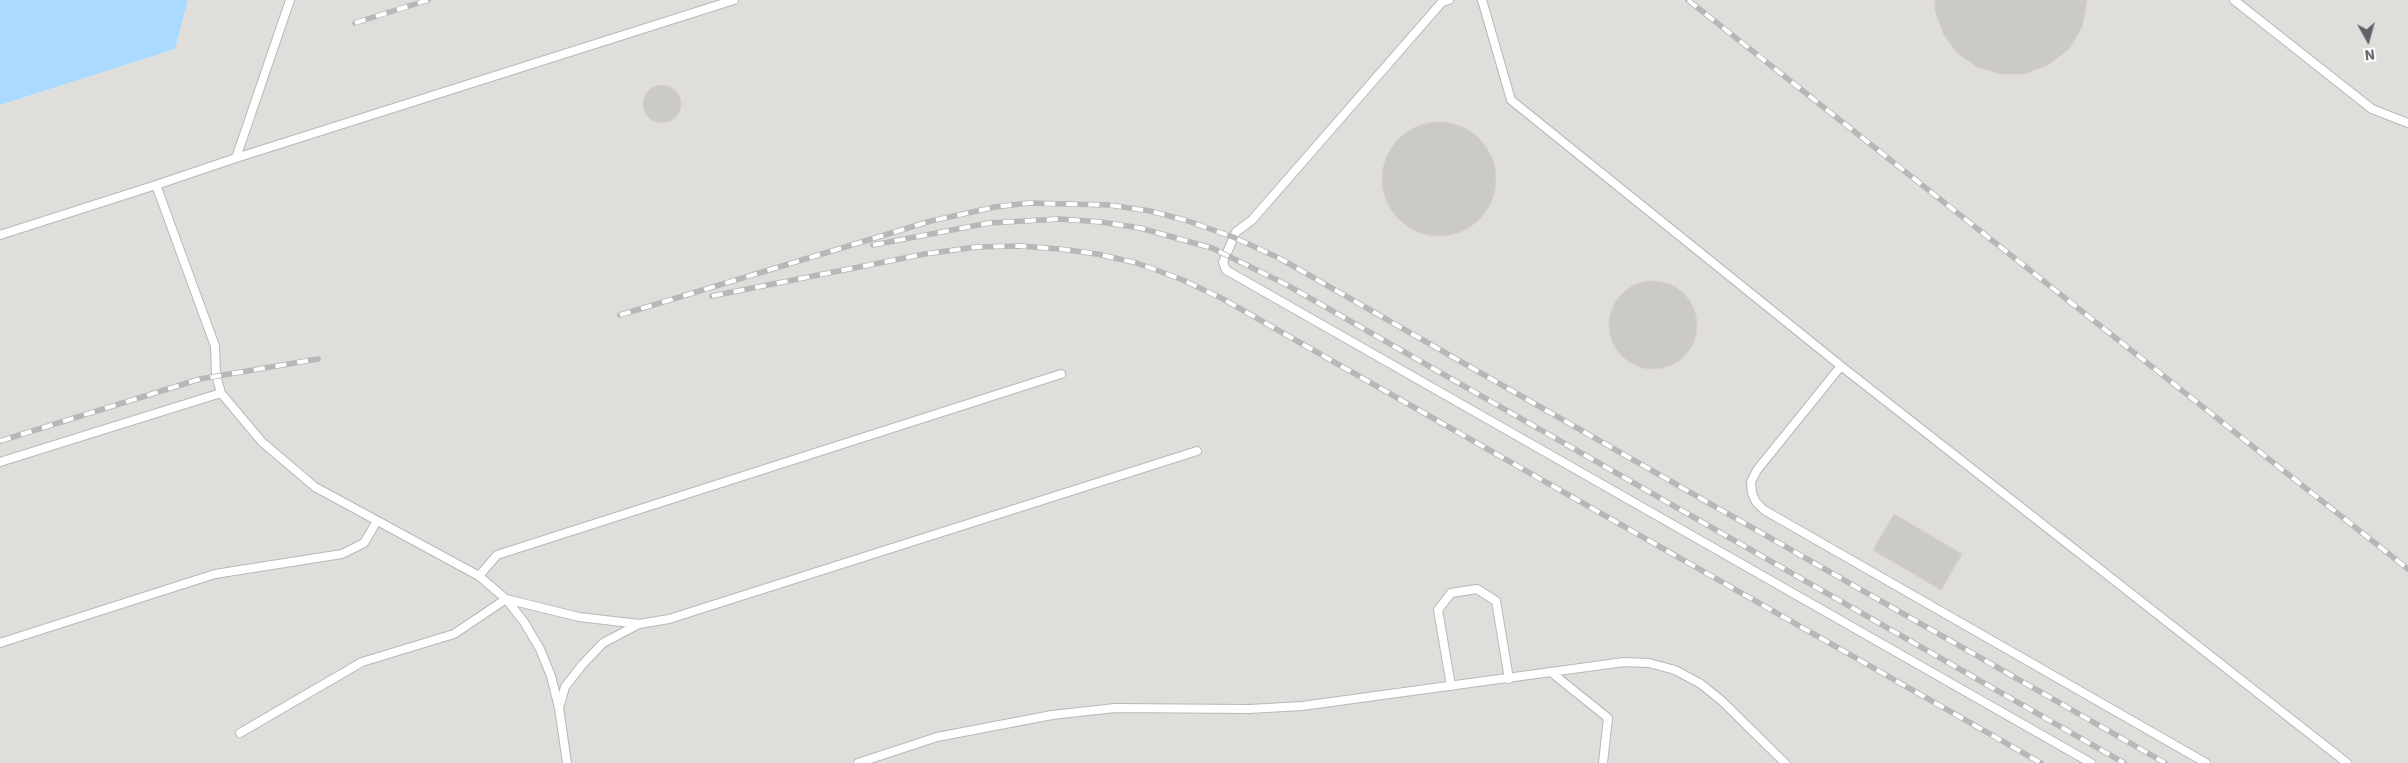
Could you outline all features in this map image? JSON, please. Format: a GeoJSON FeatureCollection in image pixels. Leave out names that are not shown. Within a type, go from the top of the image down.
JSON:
{"type":"FeatureCollection","features":[{"type":"Feature","properties":{"kind":"lane"},"geometry":{"type":"LineString","coordinates":[[236,158],[290,0]]}},
{"type":"Feature","properties":{"kind":"lane"},"geometry":{"type":"LineString","coordinates":[[0,235],[734,0]]}},
{"type":"Feature","properties":{"kind":"lane"},"geometry":{"type":"LineString","coordinates":[[1449,0],[1442,2],[1252,220],[1236,232],[1223,262],[1226,270],[2091,763]]}},
{"type":"Feature","properties":{"kind":"lane"},"geometry":{"type":"LineString","coordinates":[[1482,0],[1511,100],[1842,366],[2347,763]]}},
{"type":"Feature","properties":{"kind":"lane"},"geometry":{"type":"LineString","coordinates":[[2234,0],[2372,109],[2408,123]]}},
{"type":"Feature","properties":{"kind":"lane"},"geometry":{"type":"LineString","coordinates":[[156,185],[214,346],[216,375],[221,393],[262,442],[315,487],[479,576],[506,599],[524,622],[540,649],[551,676],[559,708],[567,763]]}},
{"type":"Feature","properties":{"kind":"lane"},"geometry":{"type":"LineString","coordinates":[[1842,366],[1757,470],[1751,482],[1752,493],[1756,502],[1764,510],[2206,763]]}},
{"type":"Feature","properties":{"kind":"lane"},"geometry":{"type":"LineString","coordinates":[[479,576],[497,555],[1061,374]]}},
{"type":"Feature","properties":{"kind":"lane"},"geometry":{"type":"LineString","coordinates":[[0,462],[221,393]]}},
{"type":"Feature","properties":{"kind":"lane"},"geometry":{"type":"LineString","coordinates":[[240,734],[362,662],[454,634],[506,599],[579,617],[639,624],[669,619],[1197,451]]}},
{"type":"Feature","properties":{"kind":"lane"},"geometry":{"type":"LineString","coordinates":[[0,643],[215,574],[342,554],[364,543],[377,521]]}},
{"type":"Feature","properties":{"kind":"lane"},"geometry":{"type":"LineString","coordinates":[[1450,686],[1438,610],[1451,593],[1478,589],[1496,600],[1509,679]]}},
{"type":"Feature","properties":{"kind":"lane"},"geometry":{"type":"LineString","coordinates":[[559,708],[565,687],[582,665],[603,643],[639,624]]}},
{"type":"Feature","properties":{"kind":"lane"},"geometry":{"type":"LineString","coordinates":[[858,763],[937,737],[1052,715],[1115,708],[1249,709],[1302,706],[1624,662],[1649,664],[1675,670],[1701,684],[1722,701],[1785,763]]}},
{"type":"Feature","properties":{"kind":"lane"},"geometry":{"type":"LineString","coordinates":[[1552,673],[1608,718],[1603,763]]}},
{"type":"Feature","properties":{"kind":"shaded area"},"geometry":{"type":"Polygon","coordinates":[[[188,0],[2408,0],[2408,763],[0,763],[0,105],[175,49],[188,0]]]}},
{"type":"Feature","properties":{"kind":"water"},"geometry":{"type":"Polygon","coordinates":[[[0,0],[188,0],[175,49],[0,105],[0,0]]]}},
{"type":"Feature","properties":{"kind":"building"},"geometry":{"type":"Polygon","coordinates":[[[1935,0],[2087,0],[2082,27],[2069,49],[2048,65],[2024,74],[2000,74],[1977,67],[1957,53],[1943,33],[1935,10],[1935,0]]]}},
{"type":"Feature","properties":{"kind":"building"},"geometry":{"type":"Polygon","coordinates":[[[662,85],[676,90],[681,104],[676,118],[662,123],[648,118],[643,104],[648,90],[662,85]]]}},
{"type":"Feature","properties":{"kind":"building"},"geometry":{"type":"Polygon","coordinates":[[[1439,122],[1461,126],[1479,139],[1492,157],[1496,179],[1492,201],[1479,219],[1461,232],[1439,236],[1417,232],[1399,219],[1386,201],[1382,179],[1386,157],[1399,139],[1417,126],[1439,122]]]}},
{"type":"Feature","properties":{"kind":"building"},"geometry":{"type":"Polygon","coordinates":[[[1653,281],[1670,284],[1678,288],[1690,300],[1694,308],[1697,325],[1694,342],[1690,350],[1678,362],[1670,366],[1653,369],[1636,366],[1628,362],[1616,350],[1612,342],[1609,325],[1612,308],[1616,300],[1628,288],[1636,284],[1653,281]]]}},
{"type":"Feature","properties":{"kind":"building"},"geometry":{"type":"Polygon","coordinates":[[[1894,514],[1962,554],[1941,590],[1873,550],[1894,514]]]}},
{"type":"Feature","properties":{"kind":"railway"},"geometry":{"type":"LineString","coordinates":[[355,23],[428,0]]}},
{"type":"Feature","properties":{"kind":"railway"},"geometry":{"type":"LineString","coordinates":[[1688,0],[2408,569]]}},
{"type":"Feature","properties":{"kind":"railway"},"geometry":{"type":"LineString","coordinates":[[620,315],[931,221],[995,207],[1029,203],[1109,205],[1150,211],[1185,220],[1233,237],[1279,258],[2165,763]]}},
{"type":"Feature","properties":{"kind":"railway"},"geometry":{"type":"LineString","coordinates":[[873,245],[989,223],[1059,219],[1101,222],[1140,228],[1212,248],[1287,285],[2124,763]]}},
{"type":"Feature","properties":{"kind":"railway"},"geometry":{"type":"LineString","coordinates":[[712,296],[925,254],[976,247],[1019,246],[1060,249],[1097,254],[1137,263],[1183,280],[1223,299],[2041,763]]}},
{"type":"Feature","properties":{"kind":"railway"},"geometry":{"type":"LineString","coordinates":[[0,441],[200,379],[318,359]]}}]}
